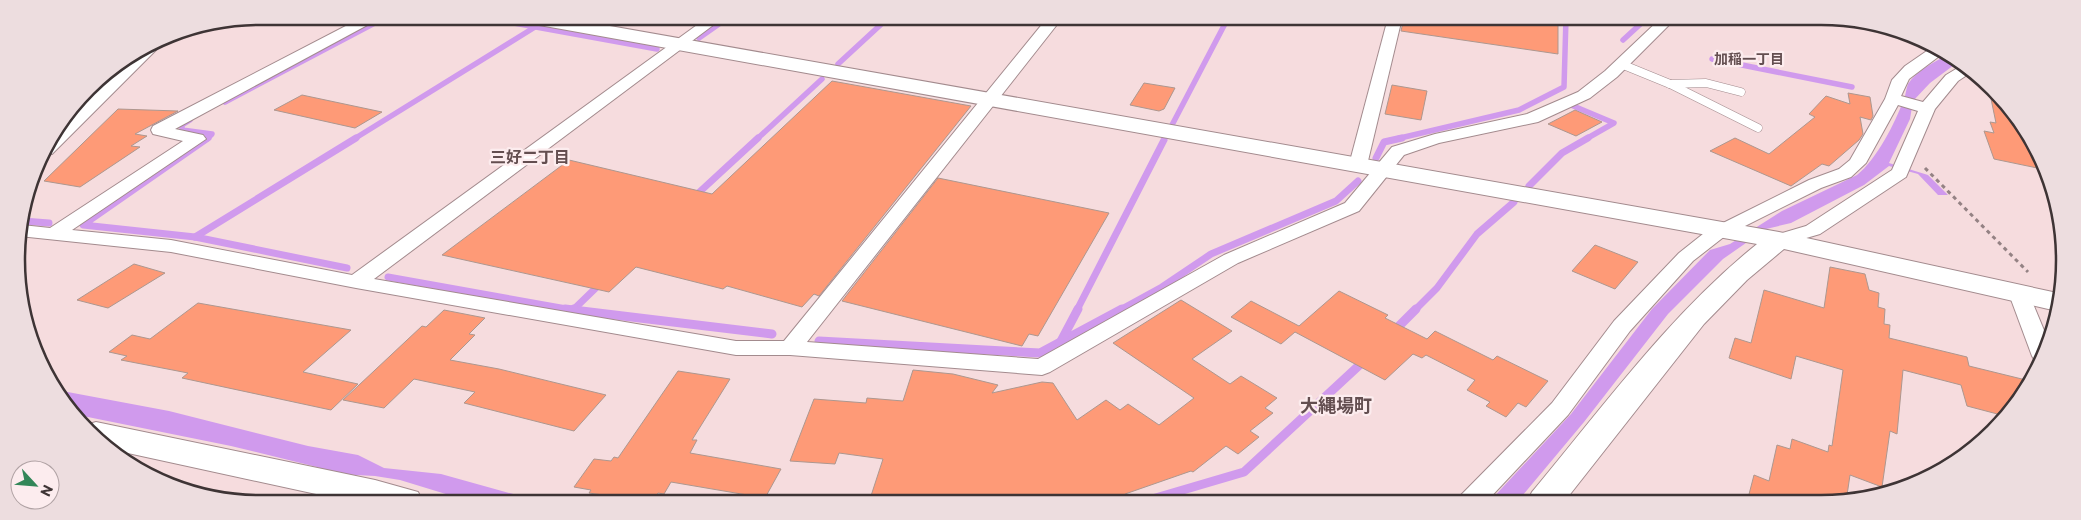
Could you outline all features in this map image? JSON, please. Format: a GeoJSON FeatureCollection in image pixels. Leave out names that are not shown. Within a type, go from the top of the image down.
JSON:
{"type":"FeatureCollection","features":[{"type":"Feature","properties":{"kind":"main road"},"geometry":{"type":"LineString","coordinates":[[573,25],[1725,230],[2042,299]]}},
{"type":"Feature","properties":{"kind":"main road"},"geometry":{"type":"LineString","coordinates":[[69,124],[130,64]]}},
{"type":"Feature","properties":{"kind":"main road"},"geometry":{"type":"LineString","coordinates":[[1550,495],[1694,317],[1737,274],[1776,240]]}},
{"type":"Feature","properties":{"kind":"main road"},"geometry":{"type":"LineString","coordinates":[[104,436],[382,495]]}},
{"type":"Feature","properties":{"kind":"street"},"geometry":{"type":"LineString","coordinates":[[54,234],[197,139],[159,130],[361,25]]}},
{"type":"Feature","properties":{"kind":"street"},"geometry":{"type":"LineString","coordinates":[[356,282],[707,25]]}},
{"type":"Feature","properties":{"kind":"street"},"geometry":{"type":"LineString","coordinates":[[790,348],[992,100],[1050,25]]}},
{"type":"Feature","properties":{"kind":"street"},"geometry":{"type":"LineString","coordinates":[[1358,165],[1393,25]]}},
{"type":"Feature","properties":{"kind":"street"},"geometry":{"type":"LineString","coordinates":[[27,232],[171,246],[356,282],[736,348],[790,348],[1042,367],[1231,259],[1352,208],[1398,151],[1435,139],[1532,118],[1584,95],[1621,64],[1662,25]]}},
{"type":"Feature","properties":{"kind":"street"},"geometry":{"type":"LineString","coordinates":[[1896,100],[1893,93],[1906,73],[1933,53]]}},
{"type":"Feature","properties":{"kind":"street"},"geometry":{"type":"LineString","coordinates":[[1776,240],[1813,230],[1904,167],[1922,107],[1952,78],[1961,72]]}},
{"type":"Feature","properties":{"kind":"street"},"geometry":{"type":"LineString","coordinates":[[1896,100],[1922,107]]}},
{"type":"Feature","properties":{"kind":"street"},"geometry":{"type":"LineString","coordinates":[[1477,495],[1560,409],[1622,326],[1686,257],[1725,230],[1815,184],[1845,173],[1857,163],[1896,100]]}},
{"type":"Feature","properties":{"kind":"street"},"geometry":{"type":"LineString","coordinates":[[2042,299],[2043,339]]}},
{"type":"Feature","properties":{"kind":"lane"},"geometry":{"type":"LineString","coordinates":[[1621,64],[1670,84],[1758,128]]}},
{"type":"Feature","properties":{"kind":"lane"},"geometry":{"type":"LineString","coordinates":[[1670,84],[1699,80],[1712,82],[1741,92]]}},
{"type":"Feature","properties":{"kind":"path"},"geometry":{"type":"LineString","coordinates":[[1904,167],[1923,165],[1968,208],[2027,271],[2040,287],[2042,299]]}},
{"type":"Feature","properties":{"kind":"shaded area"},"geometry":{"type":"Polygon","coordinates":[[[1942,58],[1953,66],[1930,83],[1913,101],[1910,119],[1889,163],[1928,175],[1948,195],[1938,195],[1918,174],[1889,166],[1864,185],[1791,223],[1766,229],[1723,259],[1668,314],[1584,422],[1523,495],[1496,495],[1571,414],[1652,309],[1710,250],[1730,244],[1782,211],[1857,175],[1872,160],[1885,140],[1896,119],[1908,84],[1927,67],[1942,58]]]}},
{"type":"Feature","properties":{"kind":"shaded area"},"geometry":{"type":"Polygon","coordinates":[[[65,392],[169,411],[308,446],[358,455],[384,468],[441,474],[517,495],[449,495],[400,480],[375,476],[337,474],[317,467],[231,446],[84,416],[65,392]]]}},
{"type":"Feature","properties":{"kind":"building"},"geometry":{"type":"Polygon","coordinates":[[[1402,25],[1558,25],[1558,54],[1401,31],[1402,25]]]}},
{"type":"Feature","properties":{"kind":"building"},"geometry":{"type":"Polygon","coordinates":[[[832,81],[971,106],[819,296],[814,294],[802,307],[727,286],[723,289],[636,267],[609,292],[442,255],[569,160],[712,194],[832,81]]]}},
{"type":"Feature","properties":{"kind":"building"},"geometry":{"type":"Polygon","coordinates":[[[1144,83],[1175,88],[1164,109],[1159,111],[1130,105],[1144,83]]]}},
{"type":"Feature","properties":{"kind":"building"},"geometry":{"type":"Polygon","coordinates":[[[1392,85],[1427,91],[1421,120],[1385,114],[1392,85]]]}},
{"type":"Feature","properties":{"kind":"building"},"geometry":{"type":"Polygon","coordinates":[[[1848,93],[1870,97],[1873,116],[1871,120],[1860,117],[1863,134],[1859,140],[1829,166],[1822,164],[1791,186],[1710,151],[1735,138],[1769,154],[1815,117],[1809,114],[1826,96],[1850,104],[1848,93]]]}},
{"type":"Feature","properties":{"kind":"building"},"geometry":{"type":"Polygon","coordinates":[[[302,95],[382,112],[355,128],[274,110],[302,95]]]}},
{"type":"Feature","properties":{"kind":"building"},"geometry":{"type":"Polygon","coordinates":[[[1991,98],[2016,129],[2037,168],[1994,159],[1984,131],[1994,133],[1990,122],[1996,123],[1991,98]]]}},
{"type":"Feature","properties":{"kind":"building"},"geometry":{"type":"Polygon","coordinates":[[[118,109],[178,111],[135,134],[147,136],[131,146],[140,147],[80,187],[44,181],[118,109]]]}},
{"type":"Feature","properties":{"kind":"building"},"geometry":{"type":"Polygon","coordinates":[[[1575,110],[1602,122],[1576,136],[1548,124],[1575,110]]]}},
{"type":"Feature","properties":{"kind":"building"},"geometry":{"type":"Polygon","coordinates":[[[938,178],[1109,213],[1038,336],[1029,334],[1022,346],[842,301],[938,178]]]}},
{"type":"Feature","properties":{"kind":"building"},"geometry":{"type":"Polygon","coordinates":[[[1595,245],[1638,262],[1615,289],[1572,271],[1595,245]]]}},
{"type":"Feature","properties":{"kind":"building"},"geometry":{"type":"Polygon","coordinates":[[[134,264],[165,273],[108,308],[77,300],[134,264]]]}},
{"type":"Feature","properties":{"kind":"building"},"geometry":{"type":"Polygon","coordinates":[[[1830,267],[1865,274],[1869,290],[1879,293],[1878,307],[1885,309],[1884,324],[1890,325],[1889,338],[1967,357],[1969,366],[2024,380],[1999,414],[1967,406],[1961,385],[1903,370],[1897,434],[1890,431],[1882,487],[1850,475],[1847,493],[1749,495],[1754,475],[1769,481],[1777,445],[1790,449],[1792,439],[1828,452],[1829,445],[1832,446],[1843,370],[1796,356],[1791,379],[1729,358],[1735,338],[1751,343],[1764,290],[1824,308],[1830,267]]]}},
{"type":"Feature","properties":{"kind":"building"},"geometry":{"type":"Polygon","coordinates":[[[1339,291],[1388,315],[1385,318],[1427,339],[1435,331],[1493,360],[1497,356],[1548,381],[1526,407],[1518,403],[1506,417],[1486,406],[1490,402],[1467,390],[1475,380],[1426,355],[1422,358],[1413,354],[1385,380],[1295,332],[1281,344],[1231,317],[1251,301],[1299,326],[1339,291]]]}},
{"type":"Feature","properties":{"kind":"building"},"geometry":{"type":"Polygon","coordinates":[[[1181,300],[1232,331],[1192,359],[1230,384],[1241,376],[1277,398],[1265,408],[1273,413],[1250,431],[1259,437],[1238,454],[1226,446],[1193,472],[1191,471],[1126,495],[871,495],[883,459],[839,453],[835,464],[790,461],[814,399],[866,403],[867,398],[903,401],[913,370],[953,374],[998,385],[992,393],[1042,382],[1053,383],[1077,420],[1106,400],[1120,410],[1128,404],[1159,425],[1194,398],[1113,343],[1181,300]]]}},
{"type":"Feature","properties":{"kind":"building"},"geometry":{"type":"Polygon","coordinates":[[[198,303],[351,330],[303,372],[358,384],[331,410],[182,378],[188,373],[121,360],[127,356],[109,352],[132,335],[150,339],[198,303]]]}},
{"type":"Feature","properties":{"kind":"building"},"geometry":{"type":"Polygon","coordinates":[[[444,310],[485,318],[469,334],[475,335],[450,360],[499,369],[606,395],[574,431],[464,403],[475,392],[414,379],[384,408],[343,400],[422,326],[426,327],[444,310]]]}},
{"type":"Feature","properties":{"kind":"building"},"geometry":{"type":"Polygon","coordinates":[[[678,371],[730,379],[692,440],[697,440],[690,453],[781,469],[767,495],[747,495],[671,482],[664,494],[658,493],[657,495],[603,495],[589,493],[591,490],[574,487],[594,459],[611,461],[614,457],[618,458],[678,371]]]}},
{"type":"Feature","properties":{"kind":"waterway"},"geometry":{"type":"LineString","coordinates":[[225,102],[371,25]]}},
{"type":"Feature","properties":{"kind":"waterway"},"geometry":{"type":"LineString","coordinates":[[524,25],[657,49]]}},
{"type":"Feature","properties":{"kind":"waterway"},"geometry":{"type":"LineString","coordinates":[[699,38],[718,25]]}},
{"type":"Feature","properties":{"kind":"waterway"},"geometry":{"type":"LineString","coordinates":[[838,64],[880,25]]}},
{"type":"Feature","properties":{"kind":"waterway"},"geometry":{"type":"LineString","coordinates":[[1172,125],[1224,25]]}},
{"type":"Feature","properties":{"kind":"waterway"},"geometry":{"type":"LineString","coordinates":[[1396,139],[1519,110],[1564,87],[1566,25]]}},
{"type":"Feature","properties":{"kind":"waterway"},"geometry":{"type":"LineString","coordinates":[[1623,40],[1639,25]]}},
{"type":"Feature","properties":{"kind":"waterway"},"geometry":{"type":"LineString","coordinates":[[354,139],[535,27]]}},
{"type":"Feature","properties":{"kind":"waterway"},"geometry":{"type":"LineString","coordinates":[[1712,59],[1852,87]]}},
{"type":"Feature","properties":{"kind":"waterway"},"geometry":{"type":"LineString","coordinates":[[757,139],[822,79]]}},
{"type":"Feature","properties":{"kind":"waterway"},"geometry":{"type":"LineString","coordinates":[[1571,105],[1614,123],[1586,139]]}},
{"type":"Feature","properties":{"kind":"waterway"},"geometry":{"type":"LineString","coordinates":[[190,120],[182,125],[182,130],[212,134],[208,138]]}},
{"type":"Feature","properties":{"kind":"waterway"},"geometry":{"type":"LineString","coordinates":[[195,237],[83,225],[208,138]]}},
{"type":"Feature","properties":{"kind":"waterway"},"geometry":{"type":"LineString","coordinates":[[195,237],[356,138]]}},
{"type":"Feature","properties":{"kind":"waterway"},"geometry":{"type":"LineString","coordinates":[[693,198],[758,138]]}},
{"type":"Feature","properties":{"kind":"waterway"},"geometry":{"type":"LineString","coordinates":[[1376,158],[1384,142],[1402,138]]}},
{"type":"Feature","properties":{"kind":"waterway"},"geometry":{"type":"LineString","coordinates":[[1529,186],[1562,153],[1588,138]]}},
{"type":"Feature","properties":{"kind":"waterway"},"geometry":{"type":"LineString","coordinates":[[1077,310],[1164,140]]}},
{"type":"Feature","properties":{"kind":"waterway"},"geometry":{"type":"LineString","coordinates":[[1120,310],[1162,287],[1211,254],[1336,201],[1358,181]]}},
{"type":"Feature","properties":{"kind":"waterway"},"geometry":{"type":"LineString","coordinates":[[1394,331],[1437,288],[1477,234],[1514,202]]}},
{"type":"Feature","properties":{"kind":"waterway"},"geometry":{"type":"LineString","coordinates":[[29,221],[49,223]]}},
{"type":"Feature","properties":{"kind":"waterway"},"geometry":{"type":"LineString","coordinates":[[195,237],[347,268]]}},
{"type":"Feature","properties":{"kind":"waterway"},"geometry":{"type":"LineString","coordinates":[[388,277],[569,310]]}},
{"type":"Feature","properties":{"kind":"waterway"},"geometry":{"type":"LineString","coordinates":[[573,310],[602,282]]}},
{"type":"Feature","properties":{"kind":"waterway"},"geometry":{"type":"LineString","coordinates":[[565,309],[569,310]]}},
{"type":"Feature","properties":{"kind":"waterway"},"geometry":{"type":"LineString","coordinates":[[1061,342],[1078,309]]}},
{"type":"Feature","properties":{"kind":"waterway"},"geometry":{"type":"LineString","coordinates":[[1061,342],[1122,309]]}},
{"type":"Feature","properties":{"kind":"waterway"},"geometry":{"type":"LineString","coordinates":[[573,310],[772,334]]}},
{"type":"Feature","properties":{"kind":"waterway"},"geometry":{"type":"LineString","coordinates":[[819,341],[1040,353],[1061,342]]}},
{"type":"Feature","properties":{"kind":"waterway"},"geometry":{"type":"LineString","coordinates":[[1166,495],[1244,472],[1366,359]]}},
{"type":"Feature","properties":{"kind":"district","name":"加稲一丁目"},"geometry":{"type":"Point","coordinates":[1749,59]}},
{"type":"Feature","properties":{"kind":"district","name":"三好二丁目"},"geometry":{"type":"Point","coordinates":[530,157]}},
{"type":"Feature","properties":{"kind":"district","name":"大縄場町"},"geometry":{"type":"Point","coordinates":[1336,406]}}]}
